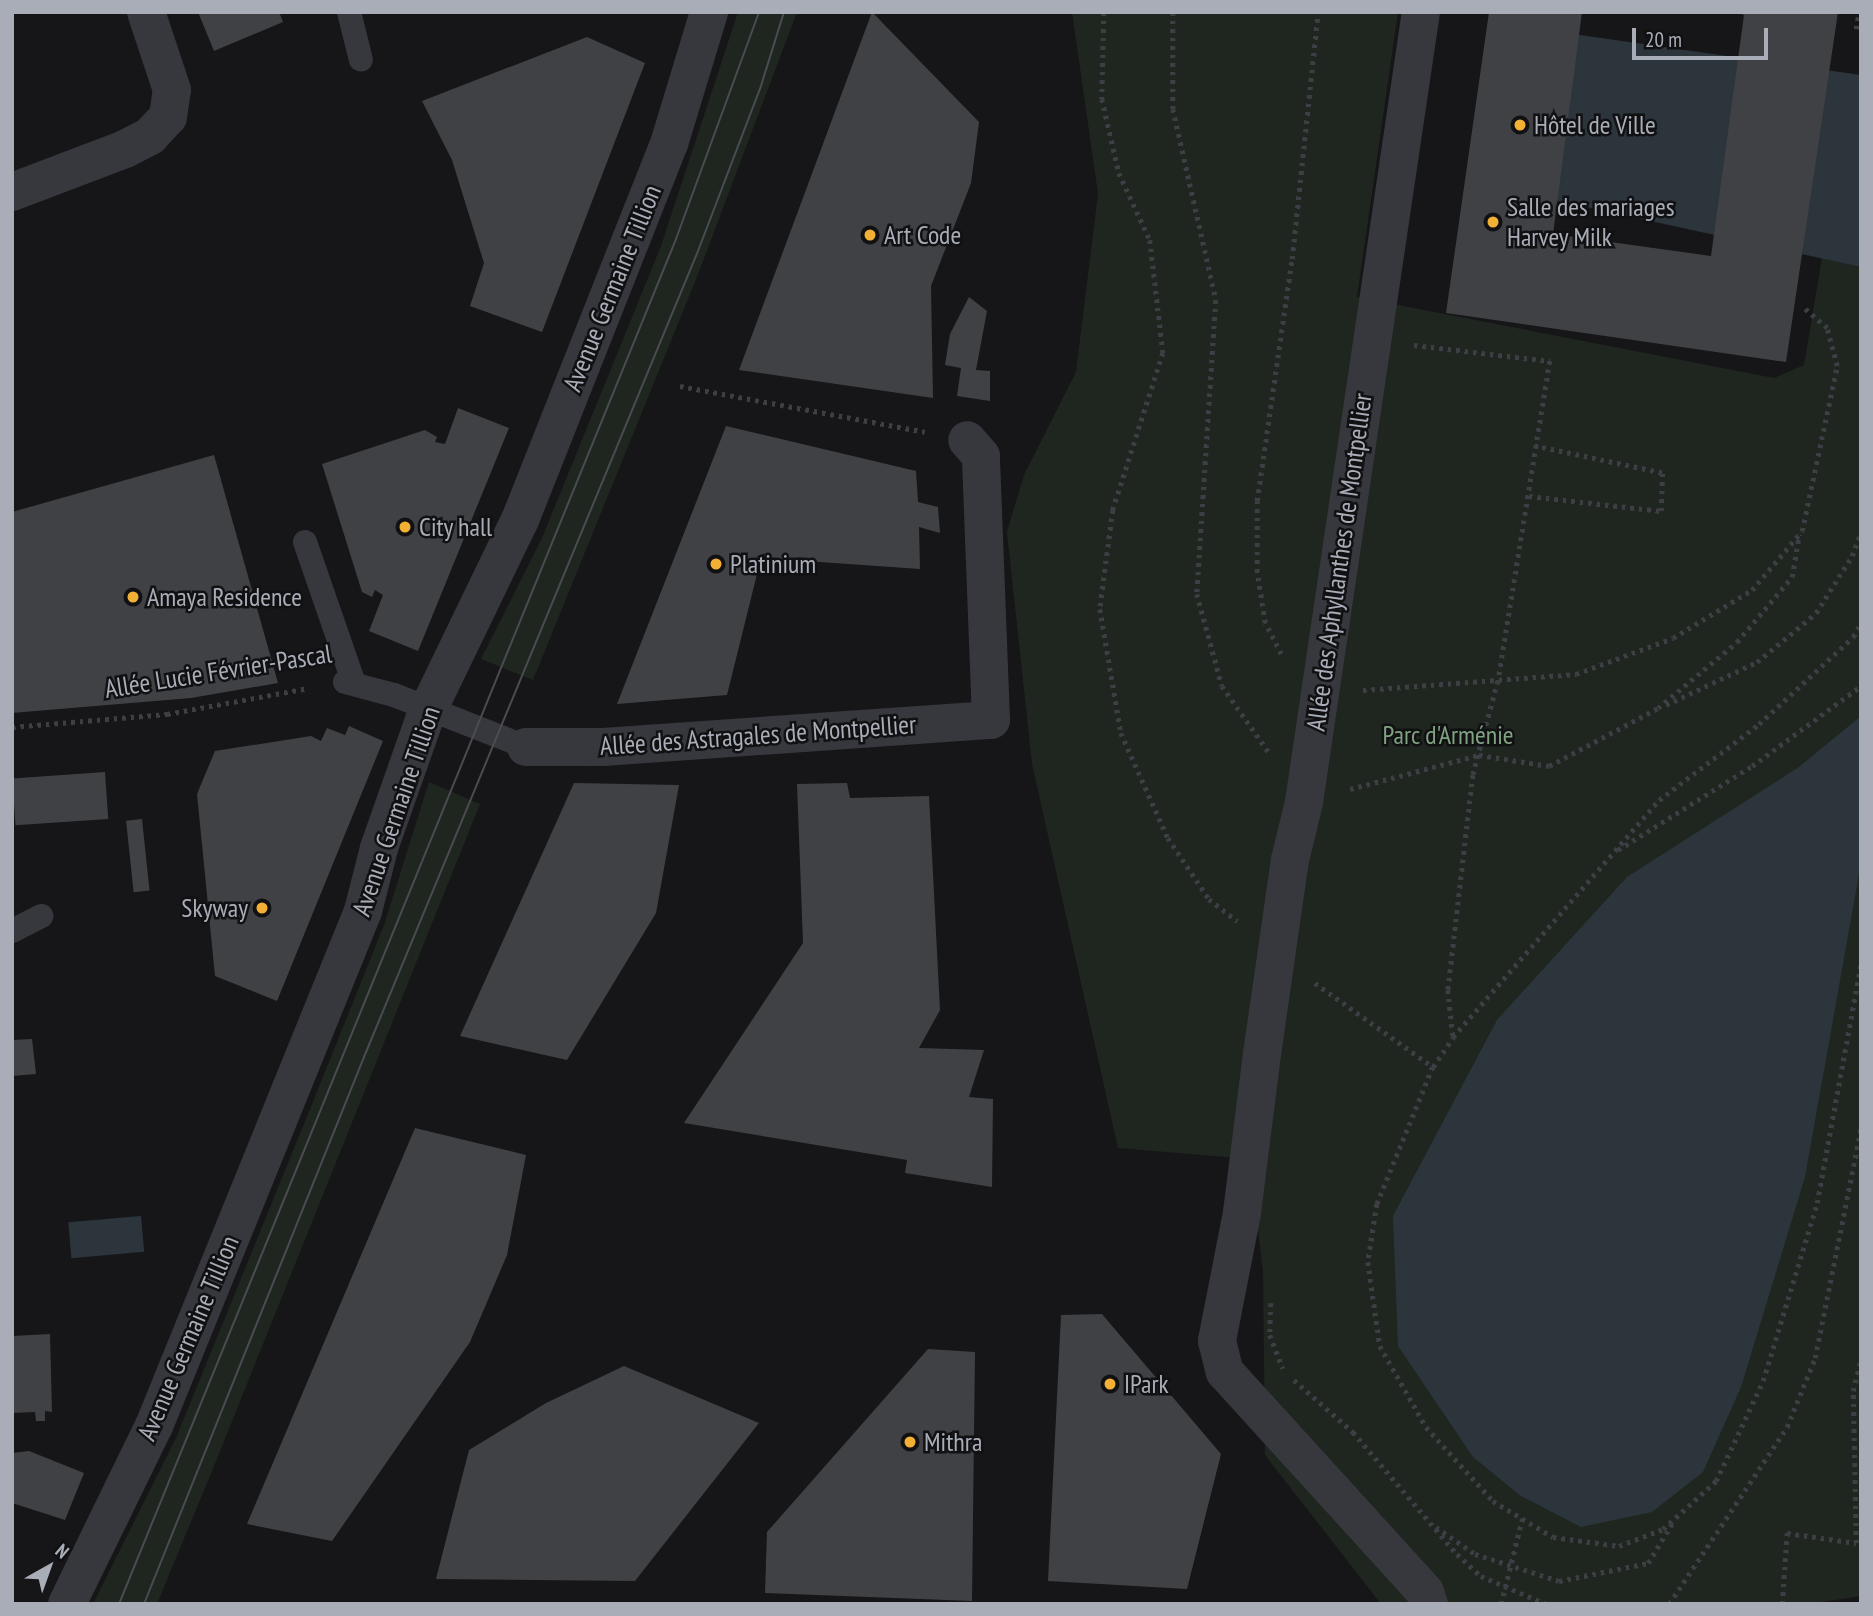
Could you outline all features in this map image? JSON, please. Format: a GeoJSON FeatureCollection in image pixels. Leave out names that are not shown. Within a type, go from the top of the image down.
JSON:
{"type":"FeatureCollection","features":[{"type":"Feature","properties":{"kind":"street"},"geometry":{"type":"LineString","coordinates":[[12,192],[125,149],[150,136],[168,117],[172,90],[146,12]]}},
{"type":"Feature","properties":{"kind":"street","name":"Avenue Germaine Tillion"},"geometry":{"type":"LineString","coordinates":[[66,1604],[154,1426],[363,911],[379,848],[427,712],[520,520],[669,144],[709,12]]}},
{"type":"Feature","properties":{"kind":"street","name":"Allée des Aphyllanthes de Montpellier"},"geometry":{"type":"LineString","coordinates":[[1421,12],[1320,691],[1290,860],[1242,1213],[1217,1341],[1225,1372],[1425,1592],[1429,1604]]}},
{"type":"Feature","properties":{"kind":"street","name":"Allée des Astragales de Montpellier"},"geometry":{"type":"LineString","coordinates":[[526,747],[603,747],[991,720],[981,456],[967,440]]}},
{"type":"Feature","properties":{"kind":"lane"},"geometry":{"type":"LineString","coordinates":[[349,12],[361,60]]}},
{"type":"Feature","properties":{"kind":"lane"},"geometry":{"type":"LineString","coordinates":[[305,542],[349,681]]}},
{"type":"Feature","properties":{"kind":"lane","name":"Allée Lucie Février-Pascal"},"geometry":{"type":"LineString","coordinates":[[349,681],[526,747]]}},
{"type":"Feature","properties":{"kind":"lane"},"geometry":{"type":"LineString","coordinates":[[12,931],[41,916]]}},
{"type":"Feature","properties":{"kind":"path"},"geometry":{"type":"LineString","coordinates":[[1104,12],[1102,99],[1119,173],[1150,240],[1163,353],[1113,510],[1100,609],[1121,733],[1136,768],[1168,838],[1209,899],[1241,924]]}},
{"type":"Feature","properties":{"kind":"path"},"geometry":{"type":"LineString","coordinates":[[1318,12],[1292,260],[1257,501],[1257,572],[1265,623],[1281,655],[1320,691],[1576,674],[1673,638],[1752,590],[1802,531],[1837,366],[1827,328],[1803,307]]}},
{"type":"Feature","properties":{"kind":"path"},"geometry":{"type":"LineString","coordinates":[[1856,29],[1859,12]]}},
{"type":"Feature","properties":{"kind":"path"},"geometry":{"type":"LineString","coordinates":[[1372,340],[1550,361],[1498,681],[1473,775],[1448,990],[1453,1037]]}},
{"type":"Feature","properties":{"kind":"path"},"geometry":{"type":"LineString","coordinates":[[680,386],[967,440]]}},
{"type":"Feature","properties":{"kind":"path"},"geometry":{"type":"LineString","coordinates":[[1528,496],[1661,511],[1662,473],[1535,446]]}},
{"type":"Feature","properties":{"kind":"path"},"geometry":{"type":"LineString","coordinates":[[1658,708],[1757,662],[1816,613],[1852,556],[1861,533]]}},
{"type":"Feature","properties":{"kind":"path"},"geometry":{"type":"LineString","coordinates":[[1861,622],[1853,637],[1759,724],[1659,800],[1453,1037],[1433,1067],[1377,1203],[1368,1262],[1380,1346],[1426,1427],[1493,1501],[1553,1537],[1619,1546],[1663,1529],[1716,1481],[1763,1381],[1817,1203],[1861,963]]}},
{"type":"Feature","properties":{"kind":"path","name":"Allée Lucie Février-Pascal"},"geometry":{"type":"LineString","coordinates":[[12,727],[167,714],[349,681]]}},
{"type":"Feature","properties":{"kind":"path"},"geometry":{"type":"LineString","coordinates":[[1612,853],[1752,766],[1861,686]]}},
{"type":"Feature","properties":{"kind":"path"},"geometry":{"type":"LineString","coordinates":[[1306,975],[1433,1067]]}},
{"type":"Feature","properties":{"kind":"path"},"geometry":{"type":"LineString","coordinates":[[1669,1604],[1787,1427],[1815,1358],[1861,1128]]}},
{"type":"Feature","properties":{"kind":"path"},"geometry":{"type":"LineString","coordinates":[[1271,1294],[1270,1335],[1283,1370],[1353,1432],[1429,1522],[1481,1576],[1546,1604]]}},
{"type":"Feature","properties":{"kind":"path"},"geometry":{"type":"LineString","coordinates":[[1782,1604],[1787,1533],[1856,1543],[1853,1391],[1861,1360]]}},
{"type":"Feature","properties":{"kind":"path"},"geometry":{"type":"LineString","coordinates":[[1429,1522],[1475,1554],[1559,1581],[1648,1563],[1675,1518]]}},
{"type":"Feature","properties":{"kind":"path"},"geometry":{"type":"LineString","coordinates":[[1501,1604],[1522,1519]]}},
{"type":"Feature","properties":{"kind":"green space"},"geometry":{"type":"Polygon","coordinates":[[[738,12],[797,12],[697,277],[533,680],[481,659],[542,538],[661,246],[738,12]]]}},
{"type":"Feature","properties":{"kind":"green space","name":"Parc d'Arménie"},"geometry":{"type":"Polygon","coordinates":[[[1072,12],[1398,12],[1357,297],[1774,378],[1804,365],[1822,258],[1861,267],[1861,1596],[1809,1604],[1381,1604],[1265,1455],[1263,1273],[1250,1159],[1118,1148],[1032,764],[1007,532],[1024,475],[1076,372],[1098,194],[1072,12]]]}},
{"type":"Feature","properties":{"kind":"green space"},"geometry":{"type":"Polygon","coordinates":[[[429,782],[480,804],[214,1466],[157,1604],[93,1604],[176,1438],[384,925],[429,782]]]}},
{"type":"Feature","properties":{"kind":"shaded area"},"geometry":{"type":"Polygon","coordinates":[[[1559,32],[1861,75],[1861,267],[1536,196],[1559,32]]]}},
{"type":"Feature","properties":{"kind":"shaded area"},"geometry":{"type":"Polygon","coordinates":[[[1861,716],[1859,874],[1805,1177],[1741,1387],[1703,1472],[1652,1512],[1581,1527],[1521,1496],[1473,1457],[1398,1346],[1393,1216],[1497,1020],[1627,877],[1799,767],[1861,716]]]}},
{"type":"Feature","properties":{"kind":"shaded area"},"geometry":{"type":"Polygon","coordinates":[[[141,1216],[144,1252],[71,1258],[68,1222],[141,1216]]]}},
{"type":"Feature","properties":{"kind":"building"},"geometry":{"type":"Polygon","coordinates":[[[198,12],[279,12],[283,22],[214,51],[198,12]]]}},
{"type":"Feature","properties":{"kind":"building","name":"Art Code"},"geometry":{"type":"Polygon","coordinates":[[[872,12],[979,122],[971,183],[931,286],[933,398],[739,370],[872,12]]]}},
{"type":"Feature","properties":{"kind":"building","name":"Hôtel de Ville"},"geometry":{"type":"Polygon","coordinates":[[[1489,12],[1582,12],[1553,234],[1711,256],[1744,15],[1736,12],[1838,12],[1786,362],[1446,313],[1489,12]]]}},
{"type":"Feature","properties":{"kind":"building"},"geometry":{"type":"Polygon","coordinates":[[[587,37],[645,63],[542,332],[470,306],[484,263],[452,160],[422,101],[587,37]]]}},
{"type":"Feature","properties":{"kind":"building"},"geometry":{"type":"Polygon","coordinates":[[[969,297],[987,311],[976,370],[990,371],[990,401],[957,396],[961,368],[945,365],[950,334],[969,297]]]}},
{"type":"Feature","properties":{"kind":"building","name":"City hall"},"geometry":{"type":"Polygon","coordinates":[[[458,408],[509,428],[418,651],[369,631],[383,595],[375,590],[372,597],[362,592],[322,464],[425,430],[437,437],[435,442],[445,444],[458,408]]]}},
{"type":"Feature","properties":{"kind":"building","name":"Platinium"},"geometry":{"type":"Polygon","coordinates":[[[726,426],[916,471],[918,502],[938,507],[940,533],[919,527],[920,569],[761,558],[727,695],[617,704],[726,426]]]}},
{"type":"Feature","properties":{"kind":"building","name":"Amaya Residence"},"geometry":{"type":"Polygon","coordinates":[[[214,455],[278,683],[191,698],[12,713],[12,512],[214,455]]]}},
{"type":"Feature","properties":{"kind":"building","name":"Skyway"},"geometry":{"type":"Polygon","coordinates":[[[349,726],[383,741],[277,1001],[215,976],[197,794],[215,751],[311,736],[321,741],[327,728],[345,735],[349,726]]]}},
{"type":"Feature","properties":{"kind":"building"},"geometry":{"type":"Polygon","coordinates":[[[105,772],[108,819],[16,825],[12,778],[105,772]]]}},
{"type":"Feature","properties":{"kind":"building"},"geometry":{"type":"Polygon","coordinates":[[[574,783],[679,785],[656,913],[567,1060],[460,1036],[574,783]]]}},
{"type":"Feature","properties":{"kind":"building"},"geometry":{"type":"Polygon","coordinates":[[[847,783],[850,798],[929,796],[940,1010],[919,1048],[984,1050],[969,1097],[993,1099],[992,1187],[905,1173],[907,1160],[684,1123],[803,943],[797,784],[847,783]]]}},
{"type":"Feature","properties":{"kind":"building"},"geometry":{"type":"Polygon","coordinates":[[[142,819],[150,891],[134,892],[126,821],[142,819]]]}},
{"type":"Feature","properties":{"kind":"building"},"geometry":{"type":"Polygon","coordinates":[[[32,1039],[36,1074],[12,1076],[12,1040],[32,1039]]]}},
{"type":"Feature","properties":{"kind":"building"},"geometry":{"type":"Polygon","coordinates":[[[415,1128],[526,1155],[507,1255],[470,1342],[332,1541],[247,1524],[415,1128]]]}},
{"type":"Feature","properties":{"kind":"building","name":"IPark"},"geometry":{"type":"Polygon","coordinates":[[[1102,1314],[1221,1454],[1187,1589],[1048,1581],[1061,1315],[1102,1314]]]}},
{"type":"Feature","properties":{"kind":"building"},"geometry":{"type":"Polygon","coordinates":[[[50,1334],[52,1412],[45,1411],[45,1421],[36,1421],[35,1412],[12,1413],[12,1336],[50,1334]]]}},
{"type":"Feature","properties":{"kind":"building","name":"Mithra"},"geometry":{"type":"Polygon","coordinates":[[[928,1349],[975,1352],[972,1601],[765,1593],[767,1532],[928,1349]]]}},
{"type":"Feature","properties":{"kind":"building"},"geometry":{"type":"Polygon","coordinates":[[[624,1366],[759,1423],[635,1581],[436,1579],[469,1450],[546,1403],[624,1366]]]}},
{"type":"Feature","properties":{"kind":"building"},"geometry":{"type":"Polygon","coordinates":[[[29,1451],[84,1473],[65,1520],[12,1503],[12,1453],[29,1451]]]}},
{"type":"Feature","properties":{"kind":"tram line"},"geometry":{"type":"LineString","coordinates":[[119,1604],[676,239],[759,12]]}},
{"type":"Feature","properties":{"kind":"tram line"},"geometry":{"type":"LineString","coordinates":[[144,1604],[364,1057],[698,251],[760,89],[784,12]]}},
{"type":"Feature","properties":{"kind":"place","name":"Hôtel de Ville"},"geometry":{"type":"Point","coordinates":[1520,125]}},
{"type":"Feature","properties":{"kind":"place","name":"Salle des mariages Harvey Milk"},"geometry":{"type":"Point","coordinates":[1493,222]}},
{"type":"Feature","properties":{"kind":"place","name":"Art Code"},"geometry":{"type":"Point","coordinates":[870,235]}},
{"type":"Feature","properties":{"kind":"place","name":"City hall"},"geometry":{"type":"Point","coordinates":[405,527]}},
{"type":"Feature","properties":{"kind":"place","name":"Platinium"},"geometry":{"type":"Point","coordinates":[716,564]}},
{"type":"Feature","properties":{"kind":"place","name":"Amaya Residence"},"geometry":{"type":"Point","coordinates":[133,597]}},
{"type":"Feature","properties":{"kind":"place","name":"Skyway"},"geometry":{"type":"Point","coordinates":[262,908]}},
{"type":"Feature","properties":{"kind":"place","name":"IPark"},"geometry":{"type":"Point","coordinates":[1110,1384]}},
{"type":"Feature","properties":{"kind":"place","name":"Mithra"},"geometry":{"type":"Point","coordinates":[910,1442]}}]}
